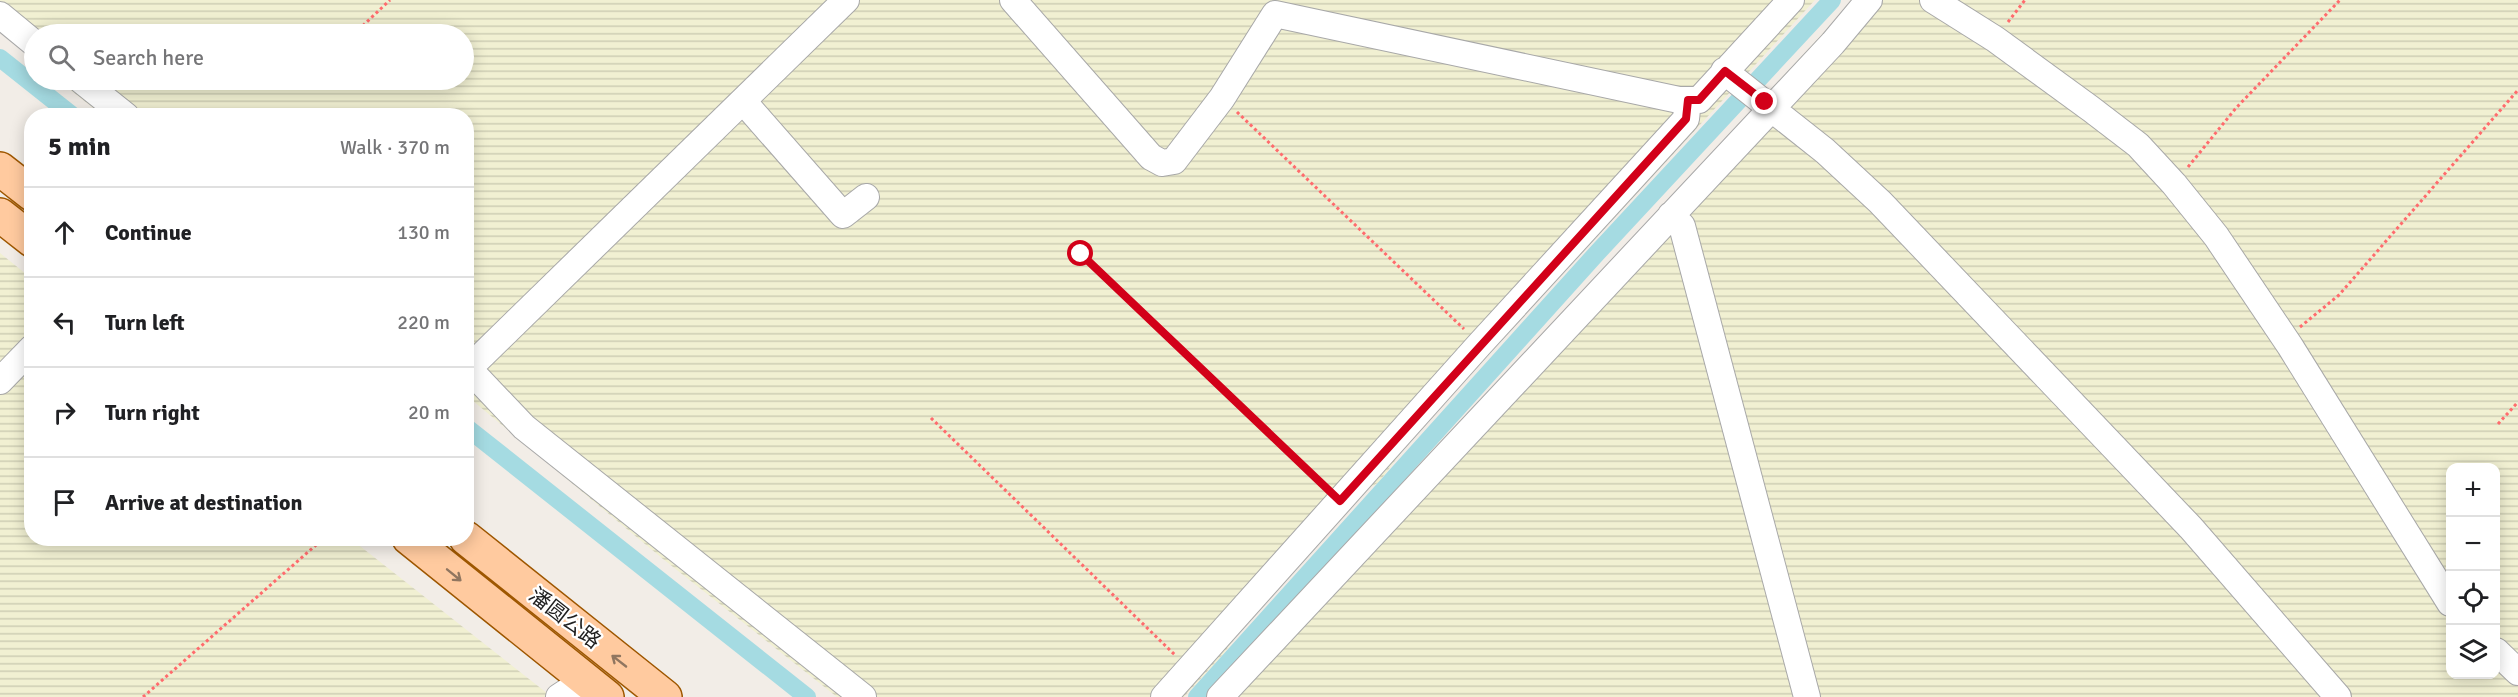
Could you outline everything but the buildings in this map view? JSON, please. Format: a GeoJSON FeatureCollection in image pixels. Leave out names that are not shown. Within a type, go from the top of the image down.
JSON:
{"type":"FeatureCollection","features":[{"type":"Feature","properties":{"kind":"main road"},"geometry":{"type":"LineString","coordinates":[[0,169],[24,188]]}},
{"type":"Feature","properties":{"kind":"main road"},"geometry":{"type":"LineString","coordinates":[[0,215],[24,234]]}},
{"type":"Feature","properties":{"kind":"main road","name":"潘圆公路"},"geometry":{"type":"LineString","coordinates":[[474,544],[665,697]]}},
{"type":"Feature","properties":{"kind":"main road","name":"潘圆公路"},"geometry":{"type":"LineString","coordinates":[[418,546],[584,691]]}},
{"type":"Feature","properties":{"kind":"street"},"geometry":{"type":"LineString","coordinates":[[474,361],[846,0]]}},
{"type":"Feature","properties":{"kind":"street"},"geometry":{"type":"LineString","coordinates":[[1013,0],[1151,157],[1162,163],[1174,161],[1222,98],[1275,14],[1688,100],[1699,100],[1729,74],[1791,0]]}},
{"type":"Feature","properties":{"kind":"street"},"geometry":{"type":"LineString","coordinates":[[1220,697],[1671,215],[1768,105],[1869,0]]}},
{"type":"Feature","properties":{"kind":"street"},"geometry":{"type":"LineString","coordinates":[[1933,0],[1995,39],[2138,145],[2174,184],[2216,236],[2285,339],[2446,595]]}},
{"type":"Feature","properties":{"kind":"street"},"geometry":{"type":"LineString","coordinates":[[0,15],[24,34]]}},
{"type":"Feature","properties":{"kind":"street"},"geometry":{"type":"LineString","coordinates":[[1729,74],[1825,151],[1897,219],[2191,528],[2338,697]]}},
{"type":"Feature","properties":{"kind":"street"},"geometry":{"type":"LineString","coordinates":[[94,90],[116,108]]}},
{"type":"Feature","properties":{"kind":"street"},"geometry":{"type":"LineString","coordinates":[[1164,697],[1479,345],[1686,119],[1688,100]]}},
{"type":"Feature","properties":{"kind":"street"},"geometry":{"type":"LineString","coordinates":[[743,101],[843,215],[866,197]]}},
{"type":"Feature","properties":{"kind":"street"},"geometry":{"type":"LineString","coordinates":[[1671,215],[1682,226],[1808,697]]}},
{"type":"Feature","properties":{"kind":"street"},"geometry":{"type":"LineString","coordinates":[[0,381],[24,356]]}},
{"type":"Feature","properties":{"kind":"street"},"geometry":{"type":"LineString","coordinates":[[474,376],[524,427],[863,697]]}},
{"type":"Feature","properties":{"kind":"street"},"geometry":{"type":"LineString","coordinates":[[2500,655],[2518,672]]}},
{"type":"Feature","properties":{"kind":"path"},"geometry":{"type":"LineString","coordinates":[[365,24],[390,0]]}},
{"type":"Feature","properties":{"kind":"path"},"geometry":{"type":"LineString","coordinates":[[1995,39],[2025,0]]}},
{"type":"Feature","properties":{"kind":"path"},"geometry":{"type":"LineString","coordinates":[[2174,184],[2236,108],[2340,0]]}},
{"type":"Feature","properties":{"kind":"path"},"geometry":{"type":"LineString","coordinates":[[2285,339],[2339,295],[2518,90]]}},
{"type":"Feature","properties":{"kind":"path"},"geometry":{"type":"LineString","coordinates":[[1222,98],[1407,272],[1479,345]]}},
{"type":"Feature","properties":{"kind":"path"},"geometry":{"type":"LineString","coordinates":[[1081,254],[1340,501]]}},
{"type":"Feature","properties":{"kind":"path"},"geometry":{"type":"LineString","coordinates":[[2498,424],[2518,402]]}},
{"type":"Feature","properties":{"kind":"path"},"geometry":{"type":"LineString","coordinates":[[931,418],[1189,668]]}},
{"type":"Feature","properties":{"kind":"path"},"geometry":{"type":"LineString","coordinates":[[143,697],[315,546]]}},
{"type":"Feature","properties":{"kind":"green space"},"geometry":{"type":"Polygon","coordinates":[[[0,0],[1815,0],[1452,394],[1403,450],[1379,482],[1368,489],[1267,602],[1256,610],[1224,653],[1184,697],[837,697],[663,559],[474,402],[474,108],[93,108],[71,90],[474,90],[474,24],[24,24],[24,52],[0,32],[0,0]]]}},
{"type":"Feature","properties":{"kind":"green space"},"geometry":{"type":"Polygon","coordinates":[[[1854,0],[2518,0],[2518,697],[1206,697],[1854,0]]]}},
{"type":"Feature","properties":{"kind":"green space"},"geometry":{"type":"Polygon","coordinates":[[[0,253],[24,272],[24,546],[360,546],[552,697],[0,697],[0,253]]]}},
{"type":"Feature","properties":{"kind":"waterway"},"geometry":{"type":"LineString","coordinates":[[1197,697],[1597,253],[1832,0]]}},
{"type":"Feature","properties":{"kind":"waterway"},"geometry":{"type":"LineString","coordinates":[[0,58],[24,77]]}},
{"type":"Feature","properties":{"kind":"waterway"},"geometry":{"type":"LineString","coordinates":[[40,90],[63,108]]}},
{"type":"Feature","properties":{"kind":"waterway"},"geometry":{"type":"LineString","coordinates":[[474,433],[807,697]]}},
{"type":"Feature","properties":{"kind":"route"},"geometry":{"type":"LineString","coordinates":[[1081,254],[1340,501],[1686,119],[1688,100],[1699,100],[1725,71],[1765,102]]}}]}
